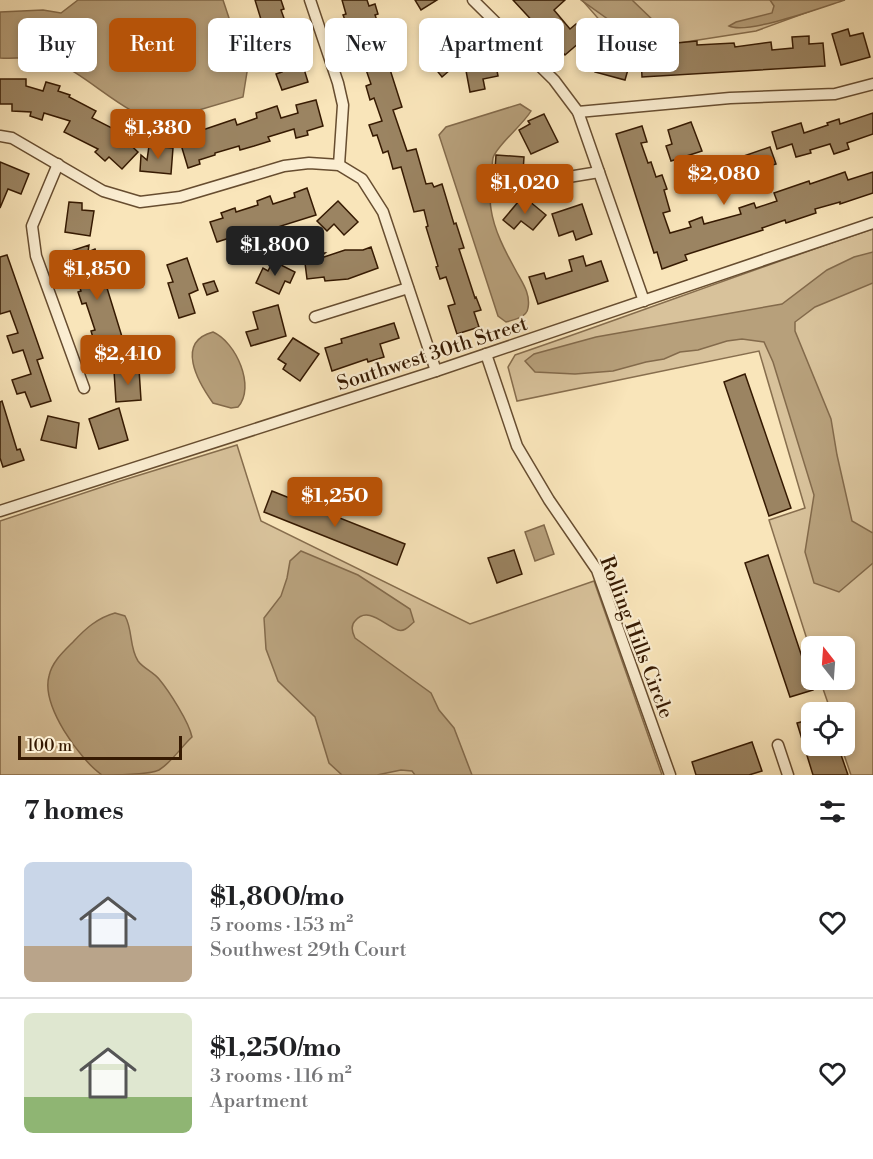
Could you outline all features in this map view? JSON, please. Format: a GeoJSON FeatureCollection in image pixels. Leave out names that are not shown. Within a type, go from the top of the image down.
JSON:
{"type":"FeatureCollection","features":[{"type":"Feature","properties":{"kind":"street"},"geometry":{"type":"LineString","coordinates":[[310,0],[338,83],[343,105],[339,165]]}},
{"type":"Feature","properties":{"kind":"street"},"geometry":{"type":"LineString","coordinates":[[473,0],[554,80],[578,112],[644,301]]}},
{"type":"Feature","properties":{"kind":"street"},"geometry":{"type":"LineString","coordinates":[[578,112],[730,98],[835,94],[873,84]]}},
{"type":"Feature","properties":{"kind":"street"},"geometry":{"type":"LineString","coordinates":[[0,136],[12,138],[103,191],[140,202],[180,197],[284,166],[309,163],[339,165],[362,179],[383,212],[436,371]]}},
{"type":"Feature","properties":{"kind":"street"},"geometry":{"type":"LineString","coordinates":[[58,164],[32,226],[36,256],[84,388]]}},
{"type":"Feature","properties":{"kind":"street"},"geometry":{"type":"LineString","coordinates":[[550,180],[599,172]]}},
{"type":"Feature","properties":{"kind":"street","name":"Southwest 30th Street"},"geometry":{"type":"LineString","coordinates":[[0,512],[436,371],[873,223]]}},
{"type":"Feature","properties":{"kind":"street"},"geometry":{"type":"LineString","coordinates":[[315,317],[408,288]]}},
{"type":"Feature","properties":{"kind":"street","name":"Rolling Hills Circle"},"geometry":{"type":"LineString","coordinates":[[486,354],[517,446],[549,500],[597,570],[670,775]]}},
{"type":"Feature","properties":{"kind":"street"},"geometry":{"type":"LineString","coordinates":[[778,745],[788,775]]}},
{"type":"Feature","properties":{"kind":"shaded area"},"geometry":{"type":"Polygon","coordinates":[[[78,0],[223,0],[229,18],[208,18],[208,72],[247,72],[243,97],[162,121],[135,112],[74,72],[97,72],[97,18],[18,18],[18,58],[0,58],[0,12],[43,10],[61,13],[78,0]]]}},
{"type":"Feature","properties":{"kind":"shaded area"},"geometry":{"type":"Polygon","coordinates":[[[581,0],[632,0],[651,18],[606,18],[581,0]]]}},
{"type":"Feature","properties":{"kind":"shaded area"},"geometry":{"type":"Polygon","coordinates":[[[582,0],[841,0],[756,31],[679,43],[679,18],[598,18],[582,0]]]}},
{"type":"Feature","properties":{"kind":"shaded area"},"geometry":{"type":"Polygon","coordinates":[[[770,0],[845,0],[768,24],[738,28],[729,26],[736,22],[772,13],[774,6],[770,0]]]}},
{"type":"Feature","properties":{"kind":"shaded area"},"geometry":{"type":"Polygon","coordinates":[[[520,104],[531,111],[495,153],[490,193],[492,217],[497,232],[525,287],[529,303],[525,314],[506,322],[498,316],[439,135],[446,127],[520,104]]]}},
{"type":"Feature","properties":{"kind":"shaded area"},"geometry":{"type":"Polygon","coordinates":[[[873,229],[873,775],[851,775],[844,756],[855,756],[855,702],[828,702],[823,690],[855,690],[855,636],[806,636],[769,520],[805,508],[759,351],[517,401],[508,367],[515,355],[873,229]]]}},
{"type":"Feature","properties":{"kind":"shaded area"},"geometry":{"type":"Polygon","coordinates":[[[873,252],[873,283],[815,307],[795,322],[795,331],[831,419],[852,521],[873,533],[873,563],[839,592],[814,583],[805,552],[814,495],[773,362],[764,342],[742,339],[727,341],[613,371],[575,374],[535,372],[525,361],[534,354],[596,337],[782,304],[827,270],[854,257],[873,252]]]}},
{"type":"Feature","properties":{"kind":"shaded area"},"geometry":{"type":"Polygon","coordinates":[[[213,332],[229,345],[241,366],[245,388],[238,407],[231,408],[213,403],[196,374],[192,353],[195,344],[201,337],[213,332]]]}},
{"type":"Feature","properties":{"kind":"shaded area"},"geometry":{"type":"Polygon","coordinates":[[[237,445],[261,521],[470,624],[594,581],[662,775],[0,775],[0,521],[237,445]]]}},
{"type":"Feature","properties":{"kind":"shaded area"},"geometry":{"type":"Polygon","coordinates":[[[544,525],[554,554],[535,561],[525,532],[544,525]]]}},
{"type":"Feature","properties":{"kind":"shaded area"},"geometry":{"type":"Polygon","coordinates":[[[301,551],[358,575],[410,609],[414,622],[405,629],[398,630],[376,618],[365,615],[353,623],[353,634],[355,638],[431,693],[439,710],[454,728],[472,775],[415,775],[412,771],[401,770],[377,775],[342,775],[329,763],[315,717],[278,681],[266,649],[264,618],[281,596],[290,561],[301,551]]]}},
{"type":"Feature","properties":{"kind":"shaded area"},"geometry":{"type":"Polygon","coordinates":[[[115,613],[125,616],[135,656],[168,691],[183,715],[192,737],[168,763],[154,772],[102,775],[73,744],[56,716],[51,701],[48,688],[49,676],[55,662],[87,628],[115,613]]]}},
{"type":"Feature","properties":{"kind":"building"},"geometry":{"type":"Polygon","coordinates":[[[255,0],[281,0],[284,18],[261,18],[255,0]]]}},
{"type":"Feature","properties":{"kind":"building"},"geometry":{"type":"Polygon","coordinates":[[[342,0],[367,0],[369,6],[375,4],[378,14],[375,15],[376,18],[344,18],[343,15],[346,14],[342,0]]]}},
{"type":"Feature","properties":{"kind":"building"},"geometry":{"type":"Polygon","coordinates":[[[415,0],[437,0],[421,10],[415,0]]]}},
{"type":"Feature","properties":{"kind":"building"},"geometry":{"type":"Polygon","coordinates":[[[513,0],[565,0],[554,10],[561,18],[530,18],[513,0]]]}},
{"type":"Feature","properties":{"kind":"building"},"geometry":{"type":"Polygon","coordinates":[[[564,22],[570,29],[576,24],[576,46],[565,55],[564,22]]]}},
{"type":"Feature","properties":{"kind":"building"},"geometry":{"type":"Polygon","coordinates":[[[848,29],[850,36],[863,33],[870,57],[841,65],[832,34],[848,29]]]}},
{"type":"Feature","properties":{"kind":"building"},"geometry":{"type":"Polygon","coordinates":[[[809,36],[809,44],[823,43],[825,66],[642,77],[642,72],[679,72],[679,43],[697,41],[697,45],[734,43],[735,47],[771,42],[772,50],[793,48],[792,37],[809,36]]]}},
{"type":"Feature","properties":{"kind":"building"},"geometry":{"type":"Polygon","coordinates":[[[305,72],[308,82],[282,90],[276,74],[305,72]]]}},
{"type":"Feature","properties":{"kind":"building"},"geometry":{"type":"Polygon","coordinates":[[[367,72],[391,72],[402,107],[393,110],[407,151],[416,149],[426,184],[432,183],[434,187],[442,184],[464,248],[459,249],[481,310],[474,312],[479,327],[457,334],[448,306],[455,304],[446,277],[440,279],[436,267],[438,266],[426,227],[428,226],[424,210],[414,212],[401,167],[393,169],[388,151],[383,153],[377,135],[373,136],[369,125],[382,121],[374,98],[370,100],[366,86],[371,84],[367,72]]]}},
{"type":"Feature","properties":{"kind":"building"},"geometry":{"type":"Polygon","coordinates":[[[438,72],[448,72],[442,77],[438,72]]]}},
{"type":"Feature","properties":{"kind":"building"},"geometry":{"type":"Polygon","coordinates":[[[466,72],[497,72],[498,76],[483,79],[485,89],[470,92],[466,72]]]}},
{"type":"Feature","properties":{"kind":"building"},"geometry":{"type":"Polygon","coordinates":[[[595,72],[627,72],[625,80],[595,72]]]}},
{"type":"Feature","properties":{"kind":"building"},"geometry":{"type":"Polygon","coordinates":[[[0,79],[26,79],[26,86],[43,91],[46,82],[60,86],[58,91],[70,95],[69,97],[96,111],[92,118],[112,128],[138,152],[122,169],[109,157],[105,161],[95,152],[98,149],[64,132],[70,121],[44,113],[42,120],[30,116],[31,112],[12,111],[12,104],[0,104],[0,79]]]}},
{"type":"Feature","properties":{"kind":"building"},"geometry":{"type":"Polygon","coordinates":[[[316,100],[323,126],[307,131],[308,135],[296,138],[294,129],[268,137],[270,141],[254,146],[240,150],[239,146],[215,153],[215,155],[199,160],[200,164],[188,168],[179,138],[235,119],[237,125],[257,118],[256,113],[277,106],[281,118],[298,113],[296,105],[316,100]]]}},
{"type":"Feature","properties":{"kind":"building"},"geometry":{"type":"Polygon","coordinates":[[[873,113],[873,134],[847,143],[849,149],[834,154],[830,144],[796,157],[792,144],[777,149],[772,132],[801,123],[804,133],[839,119],[840,124],[873,113]]]}},
{"type":"Feature","properties":{"kind":"building"},"geometry":{"type":"Polygon","coordinates":[[[544,114],[558,142],[531,154],[519,130],[530,124],[528,121],[544,114]]]}},
{"type":"Feature","properties":{"kind":"building"},"geometry":{"type":"Polygon","coordinates":[[[691,122],[702,151],[671,161],[666,146],[672,144],[668,130],[691,122]]]}},
{"type":"Feature","properties":{"kind":"building"},"geometry":{"type":"Polygon","coordinates":[[[642,126],[647,142],[641,143],[648,163],[651,162],[656,177],[662,175],[667,189],[664,190],[670,211],[663,213],[670,233],[691,227],[689,222],[702,217],[704,224],[741,214],[739,208],[754,203],[756,208],[777,201],[774,193],[845,172],[848,180],[873,172],[873,193],[840,204],[840,202],[815,209],[816,213],[786,223],[785,220],[762,228],[763,230],[685,255],[687,260],[662,269],[657,252],[654,253],[616,134],[642,126]]]}},
{"type":"Feature","properties":{"kind":"building"},"geometry":{"type":"Polygon","coordinates":[[[149,146],[173,148],[171,174],[140,171],[141,155],[147,160],[149,146]]]}},
{"type":"Feature","properties":{"kind":"building"},"geometry":{"type":"Polygon","coordinates":[[[770,147],[776,164],[762,168],[764,173],[748,178],[741,157],[770,147]]]}},
{"type":"Feature","properties":{"kind":"building"},"geometry":{"type":"Polygon","coordinates":[[[496,155],[524,157],[522,187],[494,185],[496,155]]]}},
{"type":"Feature","properties":{"kind":"building"},"geometry":{"type":"Polygon","coordinates":[[[705,158],[733,162],[728,193],[714,191],[716,179],[702,177],[705,158]]]}},
{"type":"Feature","properties":{"kind":"building"},"geometry":{"type":"Polygon","coordinates":[[[0,162],[29,174],[21,194],[8,189],[0,208],[0,162]]]}},
{"type":"Feature","properties":{"kind":"building"},"geometry":{"type":"Polygon","coordinates":[[[307,188],[316,215],[249,236],[248,232],[217,242],[210,222],[223,218],[221,213],[235,208],[236,212],[258,205],[257,201],[270,196],[273,204],[295,197],[294,193],[307,188]]]}},
{"type":"Feature","properties":{"kind":"building"},"geometry":{"type":"Polygon","coordinates":[[[523,196],[546,215],[533,230],[521,221],[514,229],[503,220],[523,196]]]}},
{"type":"Feature","properties":{"kind":"building"},"geometry":{"type":"Polygon","coordinates":[[[338,201],[358,222],[344,235],[334,224],[327,231],[317,221],[338,201]]]}},
{"type":"Feature","properties":{"kind":"building"},"geometry":{"type":"Polygon","coordinates":[[[69,202],[82,203],[82,210],[94,211],[90,236],[65,232],[69,202]]]}},
{"type":"Feature","properties":{"kind":"building"},"geometry":{"type":"Polygon","coordinates":[[[582,204],[592,234],[576,240],[573,231],[559,236],[552,214],[582,204]]]}},
{"type":"Feature","properties":{"kind":"building"},"geometry":{"type":"Polygon","coordinates":[[[89,245],[88,252],[95,249],[127,353],[105,360],[99,343],[95,344],[91,331],[95,330],[86,303],[82,304],[78,292],[81,291],[65,253],[89,245]]]}},
{"type":"Feature","properties":{"kind":"building"},"geometry":{"type":"Polygon","coordinates":[[[371,247],[378,268],[348,279],[325,281],[324,277],[307,279],[304,255],[325,253],[318,259],[345,250],[363,250],[371,247]]]}},
{"type":"Feature","properties":{"kind":"building"},"geometry":{"type":"Polygon","coordinates":[[[7,255],[43,358],[37,360],[51,401],[31,407],[25,392],[17,394],[12,380],[31,374],[23,350],[13,353],[7,336],[18,333],[10,311],[0,314],[0,257],[7,255]]]}},
{"type":"Feature","properties":{"kind":"building"},"geometry":{"type":"Polygon","coordinates":[[[583,256],[586,266],[601,261],[608,281],[538,304],[529,277],[544,273],[546,279],[572,271],[569,260],[583,256]]]}},
{"type":"Feature","properties":{"kind":"building"},"geometry":{"type":"Polygon","coordinates":[[[187,258],[198,290],[189,294],[195,313],[179,318],[168,283],[173,282],[167,265],[187,258]]]}},
{"type":"Feature","properties":{"kind":"building"},"geometry":{"type":"Polygon","coordinates":[[[273,261],[295,272],[290,283],[285,281],[279,294],[256,283],[263,268],[268,271],[273,261]]]}},
{"type":"Feature","properties":{"kind":"building"},"geometry":{"type":"Polygon","coordinates":[[[214,281],[218,291],[207,295],[203,284],[214,281]]]}},
{"type":"Feature","properties":{"kind":"building"},"geometry":{"type":"Polygon","coordinates":[[[278,305],[286,336],[251,346],[246,332],[258,329],[253,312],[278,305]]]}},
{"type":"Feature","properties":{"kind":"building"},"geometry":{"type":"Polygon","coordinates":[[[394,323],[399,338],[380,344],[384,357],[368,362],[367,359],[332,371],[325,348],[342,343],[341,339],[394,323]]]}},
{"type":"Feature","properties":{"kind":"building"},"geometry":{"type":"Polygon","coordinates":[[[293,338],[319,354],[300,381],[283,369],[286,364],[278,359],[293,338]]]}},
{"type":"Feature","properties":{"kind":"building"},"geometry":{"type":"Polygon","coordinates":[[[139,369],[141,400],[116,402],[114,371],[139,369]]]}},
{"type":"Feature","properties":{"kind":"building"},"geometry":{"type":"Polygon","coordinates":[[[745,374],[791,508],[769,516],[724,382],[745,374]]]}},
{"type":"Feature","properties":{"kind":"building"},"geometry":{"type":"Polygon","coordinates":[[[2,401],[17,450],[20,449],[24,460],[3,467],[0,458],[0,402],[2,401]]]}},
{"type":"Feature","properties":{"kind":"building"},"geometry":{"type":"Polygon","coordinates":[[[119,408],[128,440],[99,449],[89,419],[119,408]]]}},
{"type":"Feature","properties":{"kind":"building"},"geometry":{"type":"Polygon","coordinates":[[[48,416],[79,423],[76,448],[41,440],[48,416]]]}},
{"type":"Feature","properties":{"kind":"building"},"geometry":{"type":"Polygon","coordinates":[[[272,491],[405,544],[397,565],[264,512],[272,491]]]}},
{"type":"Feature","properties":{"kind":"building"},"geometry":{"type":"Polygon","coordinates":[[[514,550],[522,574],[497,583],[488,558],[514,550]]]}},
{"type":"Feature","properties":{"kind":"building"},"geometry":{"type":"Polygon","coordinates":[[[768,555],[801,654],[801,690],[813,690],[790,697],[745,563],[768,555]]]}},
{"type":"Feature","properties":{"kind":"building"},"geometry":{"type":"Polygon","coordinates":[[[801,722],[801,736],[797,723],[801,722]]]}},
{"type":"Feature","properties":{"kind":"building"},"geometry":{"type":"Polygon","coordinates":[[[752,742],[762,771],[749,775],[696,775],[692,762],[752,742]]]}},
{"type":"Feature","properties":{"kind":"building"},"geometry":{"type":"Polygon","coordinates":[[[807,756],[841,756],[848,775],[813,775],[807,756]]]}}]}
